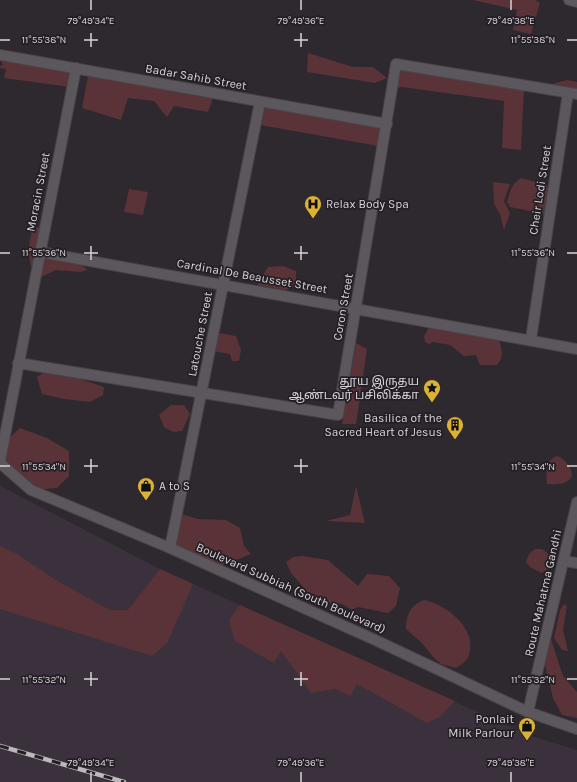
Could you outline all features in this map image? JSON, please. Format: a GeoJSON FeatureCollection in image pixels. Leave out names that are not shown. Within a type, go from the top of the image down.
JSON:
{"type":"FeatureCollection","features":[{"type":"Feature","properties":{"kind":"street"},"geometry":{"type":"LineString","coordinates":[[569,0],[577,2]]}},
{"type":"Feature","properties":{"kind":"street","name":"Badar Sahib Street"},"geometry":{"type":"LineString","coordinates":[[0,55],[387,124]]}},
{"type":"Feature","properties":{"kind":"street","name":"Coron Street"},"geometry":{"type":"LineString","coordinates":[[18,363],[338,415],[396,64],[573,93]]}},
{"type":"Feature","properties":{"kind":"street","name":"Moracin Street"},"geometry":{"type":"LineString","coordinates":[[0,462],[76,68]]}},
{"type":"Feature","properties":{"kind":"street","name":"Cheir Lodi Street"},"geometry":{"type":"LineString","coordinates":[[531,339],[573,93]]}},
{"type":"Feature","properties":{"kind":"street","name":"Latouche Street"},"geometry":{"type":"LineString","coordinates":[[170,548],[260,102]]}},
{"type":"Feature","properties":{"kind":"street","name":"Cardinal De Beausset Street"},"geometry":{"type":"LineString","coordinates":[[40,252],[531,339],[577,349]]}},
{"type":"Feature","properties":{"kind":"street","name":"Boulevard Subbiah (South Boulevard)"},"geometry":{"type":"LineString","coordinates":[[0,462],[31,490],[170,548],[373,639],[528,712],[577,729]]}},
{"type":"Feature","properties":{"kind":"street","name":"Route Mahatma Gandhi"},"geometry":{"type":"LineString","coordinates":[[528,712],[577,502]]}},
{"type":"Feature","properties":{"kind":"street"},"geometry":{"type":"LineString","coordinates":[[564,561],[577,563]]}},
{"type":"Feature","properties":{"kind":"shaded area"},"geometry":{"type":"Polygon","coordinates":[[[473,0],[535,0],[540,3],[531,34],[513,30],[517,10],[473,0]]]}},
{"type":"Feature","properties":{"kind":"shaded area"},"geometry":{"type":"Polygon","coordinates":[[[308,53],[353,67],[373,67],[387,78],[375,83],[307,72],[308,53]]]}},
{"type":"Feature","properties":{"kind":"shaded area"},"geometry":{"type":"Polygon","coordinates":[[[0,57],[73,69],[70,87],[4,78],[6,69],[0,68],[0,66],[3,65],[0,57]]]}},
{"type":"Feature","properties":{"kind":"shaded area"},"geometry":{"type":"Polygon","coordinates":[[[400,69],[524,88],[521,150],[502,148],[504,101],[402,87],[395,88],[400,69]]]}},
{"type":"Feature","properties":{"kind":"shaded area"},"geometry":{"type":"Polygon","coordinates":[[[88,76],[130,82],[213,98],[208,112],[174,106],[167,117],[154,101],[128,98],[121,120],[82,108],[88,76]]]}},
{"type":"Feature","properties":{"kind":"shaded area"},"geometry":{"type":"Polygon","coordinates":[[[567,80],[577,82],[577,90],[548,85],[567,80]]]}},
{"type":"Feature","properties":{"kind":"shaded area"},"geometry":{"type":"Polygon","coordinates":[[[263,106],[381,127],[378,146],[260,125],[263,106]]]}},
{"type":"Feature","properties":{"kind":"shaded area"},"geometry":{"type":"Polygon","coordinates":[[[521,178],[547,185],[549,189],[545,214],[510,207],[507,202],[510,192],[515,183],[521,178]]]}},
{"type":"Feature","properties":{"kind":"shaded area"},"geometry":{"type":"Polygon","coordinates":[[[493,182],[510,184],[504,201],[510,213],[504,230],[500,214],[494,204],[493,182]]]}},
{"type":"Feature","properties":{"kind":"shaded area"},"geometry":{"type":"Polygon","coordinates":[[[129,189],[148,192],[143,215],[124,212],[129,189]]]}},
{"type":"Feature","properties":{"kind":"shaded area"},"geometry":{"type":"Polygon","coordinates":[[[43,225],[34,271],[31,267],[29,257],[31,235],[32,230],[43,225]]]}},
{"type":"Feature","properties":{"kind":"shaded area"},"geometry":{"type":"Polygon","coordinates":[[[41,253],[74,260],[88,270],[80,272],[56,270],[37,279],[41,253]]]}},
{"type":"Feature","properties":{"kind":"shaded area"},"geometry":{"type":"Polygon","coordinates":[[[283,266],[296,271],[296,286],[285,290],[257,285],[268,267],[283,266]]]}},
{"type":"Feature","properties":{"kind":"shaded area"},"geometry":{"type":"Polygon","coordinates":[[[429,327],[438,330],[492,338],[500,342],[502,351],[501,360],[497,365],[480,365],[476,355],[464,356],[450,345],[433,342],[429,344],[425,342],[424,336],[429,327]]]}},
{"type":"Feature","properties":{"kind":"shaded area"},"geometry":{"type":"Polygon","coordinates":[[[219,333],[236,336],[241,350],[239,361],[232,361],[230,354],[212,351],[214,339],[219,333]]]}},
{"type":"Feature","properties":{"kind":"shaded area"},"geometry":{"type":"Polygon","coordinates":[[[356,343],[367,349],[356,424],[342,424],[356,343]]]}},
{"type":"Feature","properties":{"kind":"shaded area"},"geometry":{"type":"Polygon","coordinates":[[[46,371],[71,376],[104,387],[103,395],[90,402],[64,399],[42,394],[37,377],[46,371]]]}},
{"type":"Feature","properties":{"kind":"shaded area"},"geometry":{"type":"Polygon","coordinates":[[[171,405],[184,405],[190,414],[182,431],[173,432],[164,427],[159,415],[171,405]]]}},
{"type":"Feature","properties":{"kind":"shaded area"},"geometry":{"type":"Polygon","coordinates":[[[20,428],[47,438],[69,451],[69,476],[57,488],[31,490],[2,466],[6,441],[20,428]]]}},
{"type":"Feature","properties":{"kind":"shaded area"},"geometry":{"type":"Polygon","coordinates":[[[557,456],[568,464],[572,476],[564,483],[547,484],[548,464],[557,456]]]}},
{"type":"Feature","properties":{"kind":"shaded area"},"geometry":{"type":"Polygon","coordinates":[[[0,486],[160,569],[531,736],[577,750],[577,782],[0,782],[0,486]]]}},
{"type":"Feature","properties":{"kind":"shaded area"},"geometry":{"type":"Polygon","coordinates":[[[356,486],[365,523],[326,521],[350,515],[356,486]]]}},
{"type":"Feature","properties":{"kind":"shaded area"},"geometry":{"type":"Polygon","coordinates":[[[181,514],[198,519],[226,520],[240,528],[244,546],[251,554],[219,567],[172,552],[181,514]]]}},
{"type":"Feature","properties":{"kind":"shaded area"},"geometry":{"type":"Polygon","coordinates":[[[0,546],[15,553],[56,580],[110,610],[128,610],[160,569],[193,584],[167,643],[152,656],[0,609],[0,546]]]}},
{"type":"Feature","properties":{"kind":"shaded area"},"geometry":{"type":"Polygon","coordinates":[[[535,549],[542,549],[546,552],[551,558],[554,566],[541,573],[530,567],[526,562],[529,554],[535,549]]]}},
{"type":"Feature","properties":{"kind":"shaded area"},"geometry":{"type":"Polygon","coordinates":[[[302,556],[328,560],[358,586],[367,574],[389,576],[400,588],[396,606],[388,613],[358,607],[352,610],[342,604],[316,602],[291,573],[286,562],[293,557],[302,556]]]}},
{"type":"Feature","properties":{"kind":"shaded area"},"geometry":{"type":"Polygon","coordinates":[[[424,600],[433,602],[450,612],[465,627],[471,645],[469,655],[462,664],[456,668],[441,664],[422,643],[406,629],[408,615],[412,608],[424,600]]]}},
{"type":"Feature","properties":{"kind":"shaded area"},"geometry":{"type":"Polygon","coordinates":[[[564,604],[567,606],[563,630],[568,651],[562,650],[554,638],[560,610],[564,604]]]}},
{"type":"Feature","properties":{"kind":"shaded area"},"geometry":{"type":"Polygon","coordinates":[[[240,605],[455,701],[441,716],[427,723],[357,684],[350,696],[335,689],[311,693],[281,651],[274,663],[235,641],[229,620],[240,605]]]}},
{"type":"Feature","properties":{"kind":"shaded area"},"geometry":{"type":"Polygon","coordinates":[[[550,636],[563,676],[577,692],[577,718],[562,715],[553,698],[544,661],[550,636]]]}},
{"type":"Feature","properties":{"kind":"railway"},"geometry":{"type":"LineString","coordinates":[[0,746],[124,782]]}},
{"type":"Feature","properties":{"kind":"place","name":"Relax Body Spa"},"geometry":{"type":"Point","coordinates":[313,219]}},
{"type":"Feature","properties":{"kind":"place","name":"தூய இருதய ஆண்டவர் பசிலிக்கா"},"geometry":{"type":"Point","coordinates":[432,403]}},
{"type":"Feature","properties":{"kind":"place","name":"Basilica of the Sacred Heart of Jesus"},"geometry":{"type":"Point","coordinates":[455,440]}},
{"type":"Feature","properties":{"kind":"place","name":"A to S"},"geometry":{"type":"Point","coordinates":[146,501]}},
{"type":"Feature","properties":{"kind":"place","name":"Ponlait Milk Parlour"},"geometry":{"type":"Point","coordinates":[527,741]}}]}
